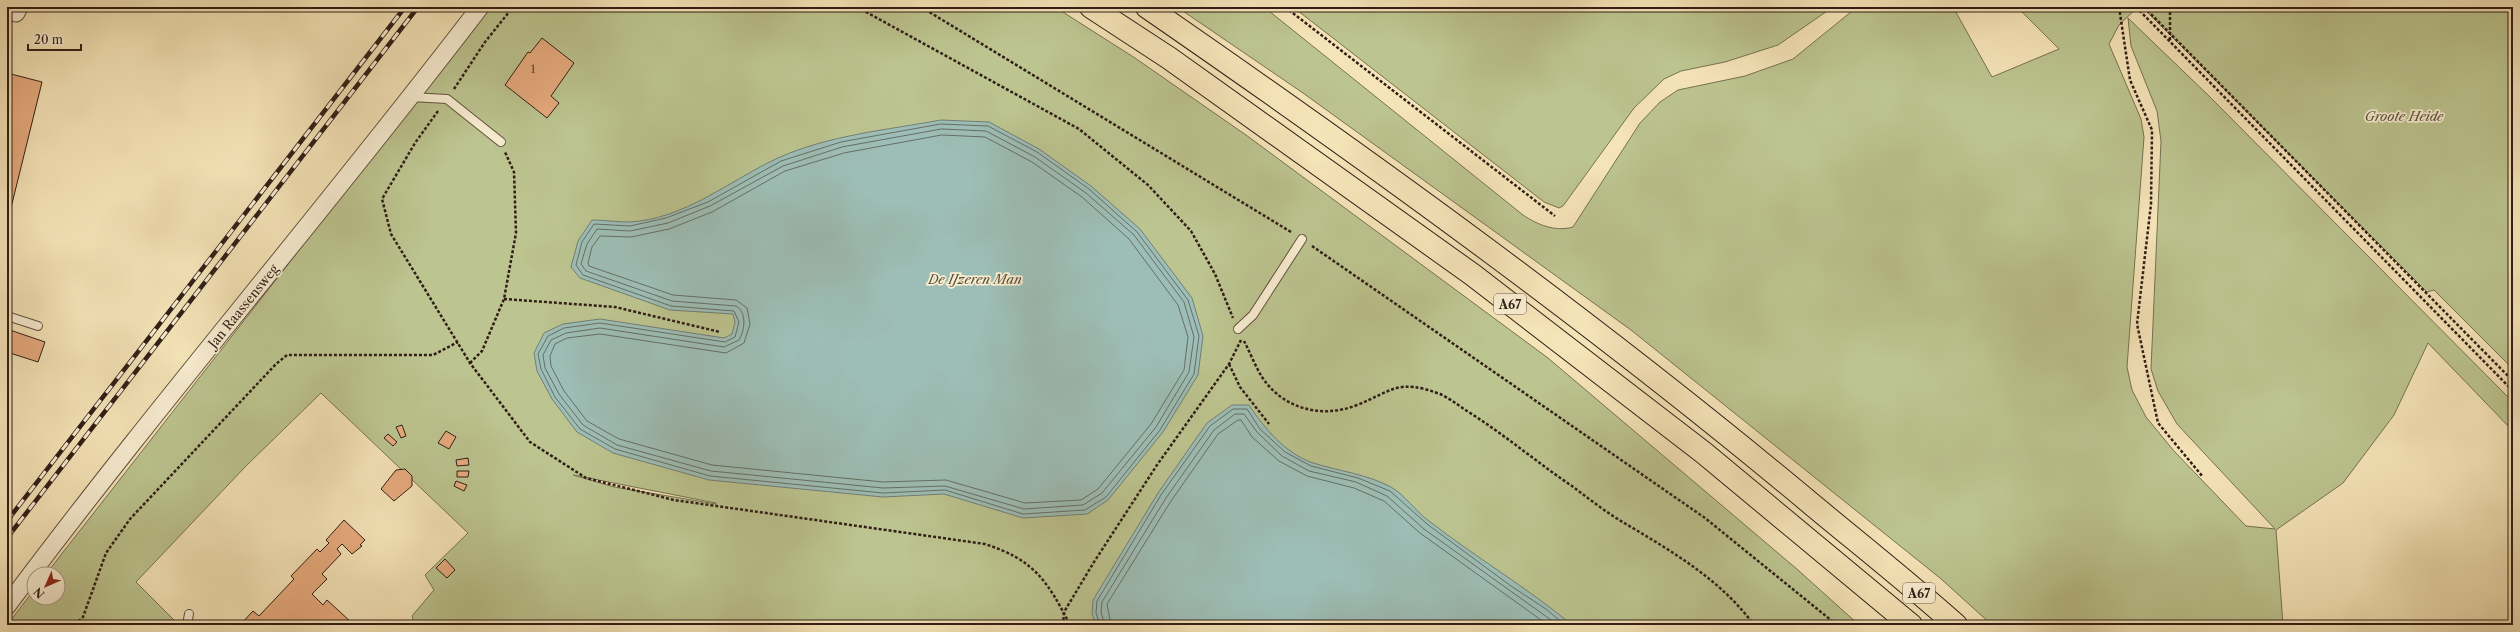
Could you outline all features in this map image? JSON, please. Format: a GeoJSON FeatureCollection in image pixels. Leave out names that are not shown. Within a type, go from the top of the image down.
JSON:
{"type":"FeatureCollection","features":[{"type":"Feature","properties":{"kind":"highway","name":"A67"},"geometry":{"type":"LineString","coordinates":[[1091,7],[1169,58],[1473,275],[1704,453],[1911,625]]}},
{"type":"Feature","properties":{"kind":"highway","name":"A67"},"geometry":{"type":"LineString","coordinates":[[1147,7],[1295,109],[1487,248],[1719,426],[1956,625]]}},
{"type":"Feature","properties":{"kind":"street","name":"Jan Raassensweg"},"geometry":{"type":"LineString","coordinates":[[7,606],[74,516],[411,97],[480,7]]}},
{"type":"Feature","properties":{"kind":"lane"},"geometry":{"type":"LineString","coordinates":[[411,97],[447,99],[501,142]]}},
{"type":"Feature","properties":{"kind":"lane"},"geometry":{"type":"LineString","coordinates":[[1238,329],[1253,315],[1302,239]]}},
{"type":"Feature","properties":{"kind":"lane"},"geometry":{"type":"LineString","coordinates":[[7,316],[38,326]]}},
{"type":"Feature","properties":{"kind":"lane"},"geometry":{"type":"LineString","coordinates":[[187,625],[189,614]]}},
{"type":"Feature","properties":{"kind":"path"},"geometry":{"type":"LineString","coordinates":[[513,7],[485,42],[447,99],[415,143],[382,199],[391,234],[470,363],[530,442],[586,478],[674,500],[985,544],[1010,552],[1029,565],[1049,585],[1070,625]]}},
{"type":"Feature","properties":{"kind":"path"},"geometry":{"type":"LineString","coordinates":[[857,7],[1079,129],[1148,185],[1191,232],[1215,274],[1242,338],[1263,378],[1280,397],[1301,408],[1319,412],[1335,412],[1357,405],[1388,390],[1404,386],[1418,387],[1441,395],[1492,427],[1619,519],[1660,543],[1709,577],[1754,625]]}},
{"type":"Feature","properties":{"kind":"path"},"geometry":{"type":"LineString","coordinates":[[921,7],[1302,239],[1705,518],[1837,625]]}},
{"type":"Feature","properties":{"kind":"path"},"geometry":{"type":"LineString","coordinates":[[1285,7],[1554,216]]}},
{"type":"Feature","properties":{"kind":"path"},"geometry":{"type":"LineString","coordinates":[[2119,7],[2130,80],[2152,130],[2151,204],[2137,324],[2158,423],[2203,478]]}},
{"type":"Feature","properties":{"kind":"path"},"geometry":{"type":"LineString","coordinates":[[2136,7],[2513,391]]}},
{"type":"Feature","properties":{"kind":"path"},"geometry":{"type":"LineString","coordinates":[[2144,7],[2513,380]]}},
{"type":"Feature","properties":{"kind":"path"},"geometry":{"type":"LineString","coordinates":[[2170,7],[2170,40]]}},
{"type":"Feature","properties":{"kind":"path"},"geometry":{"type":"LineString","coordinates":[[470,363],[482,351],[504,299],[516,233],[514,172],[501,142]]}},
{"type":"Feature","properties":{"kind":"path"},"geometry":{"type":"LineString","coordinates":[[504,299],[615,307],[720,332]]}},
{"type":"Feature","properties":{"kind":"path"},"geometry":{"type":"LineString","coordinates":[[1063,625],[1064,612],[1157,465],[1229,364],[1242,338]]}},
{"type":"Feature","properties":{"kind":"path"},"geometry":{"type":"LineString","coordinates":[[75,625],[83,617],[106,553],[130,519],[271,370],[287,356],[433,355],[458,342]]}},
{"type":"Feature","properties":{"kind":"path"},"geometry":{"type":"LineString","coordinates":[[1229,364],[1240,387],[1269,424]]}},
{"type":"Feature","properties":{"kind":"green space","name":"De IJzeren Man"},"geometry":{"type":"Polygon","coordinates":[[[489,7],[1055,7],[1135,58],[1246,135],[1548,358],[1798,570],[1859,625],[410,625],[414,623],[412,616],[434,590],[425,575],[468,533],[321,393],[246,466],[136,582],[179,625],[7,625],[26,600],[26,606],[66,606],[66,566],[52,566],[489,7]],[[573,475],[614,487],[716,503],[573,475]]]}},
{"type":"Feature","properties":{"kind":"green space"},"geometry":{"type":"Polygon","coordinates":[[[1177,7],[1264,7],[1523,215],[1541,225],[1560,229],[1573,227],[1640,123],[1660,102],[1678,90],[1745,76],[1793,59],[1857,7],[1953,7],[1992,77],[2059,49],[2017,7],[2138,7],[2119,25],[2109,44],[2141,119],[2144,137],[2127,367],[2132,390],[2146,417],[2174,451],[2246,526],[2275,529],[2177,424],[2158,391],[2151,369],[2161,141],[2157,111],[2131,46],[2128,18],[2209,96],[2513,402],[2513,431],[2428,343],[2394,415],[2343,483],[2276,530],[2283,625],[1992,625],[1940,578],[1631,330],[1303,93],[1177,7]]]}},
{"type":"Feature","properties":{"kind":"green space"},"geometry":{"type":"Polygon","coordinates":[[[1293,7],[1833,7],[1778,45],[1725,62],[1681,71],[1664,79],[1634,108],[1563,206],[1559,208],[1544,202],[1293,7]]]}},
{"type":"Feature","properties":{"kind":"green space","name":"Groote Heide"},"geometry":{"type":"Polygon","coordinates":[[[2142,7],[2513,7],[2513,369],[2434,290],[2427,292],[2142,7]]]}},
{"type":"Feature","properties":{"kind":"water"},"geometry":{"type":"Polygon","coordinates":[[[941,120],[989,122],[1039,149],[1091,186],[1140,229],[1192,298],[1203,336],[1198,375],[1163,432],[1108,500],[1087,514],[1023,518],[944,494],[883,497],[709,480],[613,453],[577,432],[552,399],[537,371],[534,353],[544,333],[563,324],[600,319],[724,338],[732,334],[735,322],[733,314],[670,310],[580,278],[571,267],[578,241],[592,220],[628,222],[649,220],[687,207],[706,198],[760,167],[797,150],[858,134],[941,120]]]}},
{"type":"Feature","properties":{"kind":"water"},"geometry":{"type":"Polygon","coordinates":[[[1232,405],[1249,405],[1276,439],[1303,459],[1372,479],[1396,490],[1429,521],[1538,598],[1572,625],[1096,625],[1092,614],[1093,600],[1158,493],[1207,423],[1232,405]]]}},
{"type":"Feature","properties":{"kind":"building"},"geometry":{"type":"Polygon","coordinates":[[[542,38],[574,63],[551,96],[559,103],[547,118],[505,85],[528,52],[530,53],[542,38]]]}},
{"type":"Feature","properties":{"kind":"building"},"geometry":{"type":"Polygon","coordinates":[[[7,73],[42,82],[7,224],[7,73]]]}},
{"type":"Feature","properties":{"kind":"building"},"geometry":{"type":"Polygon","coordinates":[[[7,329],[45,342],[38,362],[7,352],[7,329]]]}},
{"type":"Feature","properties":{"kind":"building"},"geometry":{"type":"Polygon","coordinates":[[[402,425],[406,436],[401,438],[396,427],[402,425]]]}},
{"type":"Feature","properties":{"kind":"building"},"geometry":{"type":"Polygon","coordinates":[[[446,431],[456,437],[449,449],[438,443],[446,431]]]}},
{"type":"Feature","properties":{"kind":"building"},"geometry":{"type":"Polygon","coordinates":[[[388,434],[397,442],[393,446],[384,438],[388,434]]]}},
{"type":"Feature","properties":{"kind":"building"},"geometry":{"type":"Polygon","coordinates":[[[468,458],[469,465],[457,466],[456,460],[468,458]]]}},
{"type":"Feature","properties":{"kind":"building"},"geometry":{"type":"Polygon","coordinates":[[[405,469],[412,476],[412,486],[394,501],[381,489],[396,470],[405,469]]]}},
{"type":"Feature","properties":{"kind":"building"},"geometry":{"type":"Polygon","coordinates":[[[457,471],[469,471],[468,477],[457,477],[457,471]]]}},
{"type":"Feature","properties":{"kind":"building"},"geometry":{"type":"Polygon","coordinates":[[[456,481],[467,485],[464,491],[454,486],[456,481]]]}},
{"type":"Feature","properties":{"kind":"building"},"geometry":{"type":"Polygon","coordinates":[[[344,520],[365,540],[360,545],[362,546],[352,554],[342,544],[337,549],[341,554],[322,574],[327,579],[312,594],[323,605],[327,600],[351,622],[351,625],[240,625],[253,611],[259,616],[294,579],[291,576],[317,549],[320,552],[329,543],[326,540],[344,520]]]}},
{"type":"Feature","properties":{"kind":"building"},"geometry":{"type":"Polygon","coordinates":[[[445,559],[455,570],[447,578],[436,568],[445,559]]]}},
{"type":"Feature","properties":{"kind":"railway"},"geometry":{"type":"LineString","coordinates":[[7,521],[405,7]]}},
{"type":"Feature","properties":{"kind":"railway"},"geometry":{"type":"LineString","coordinates":[[7,538],[418,7]]}}]}
